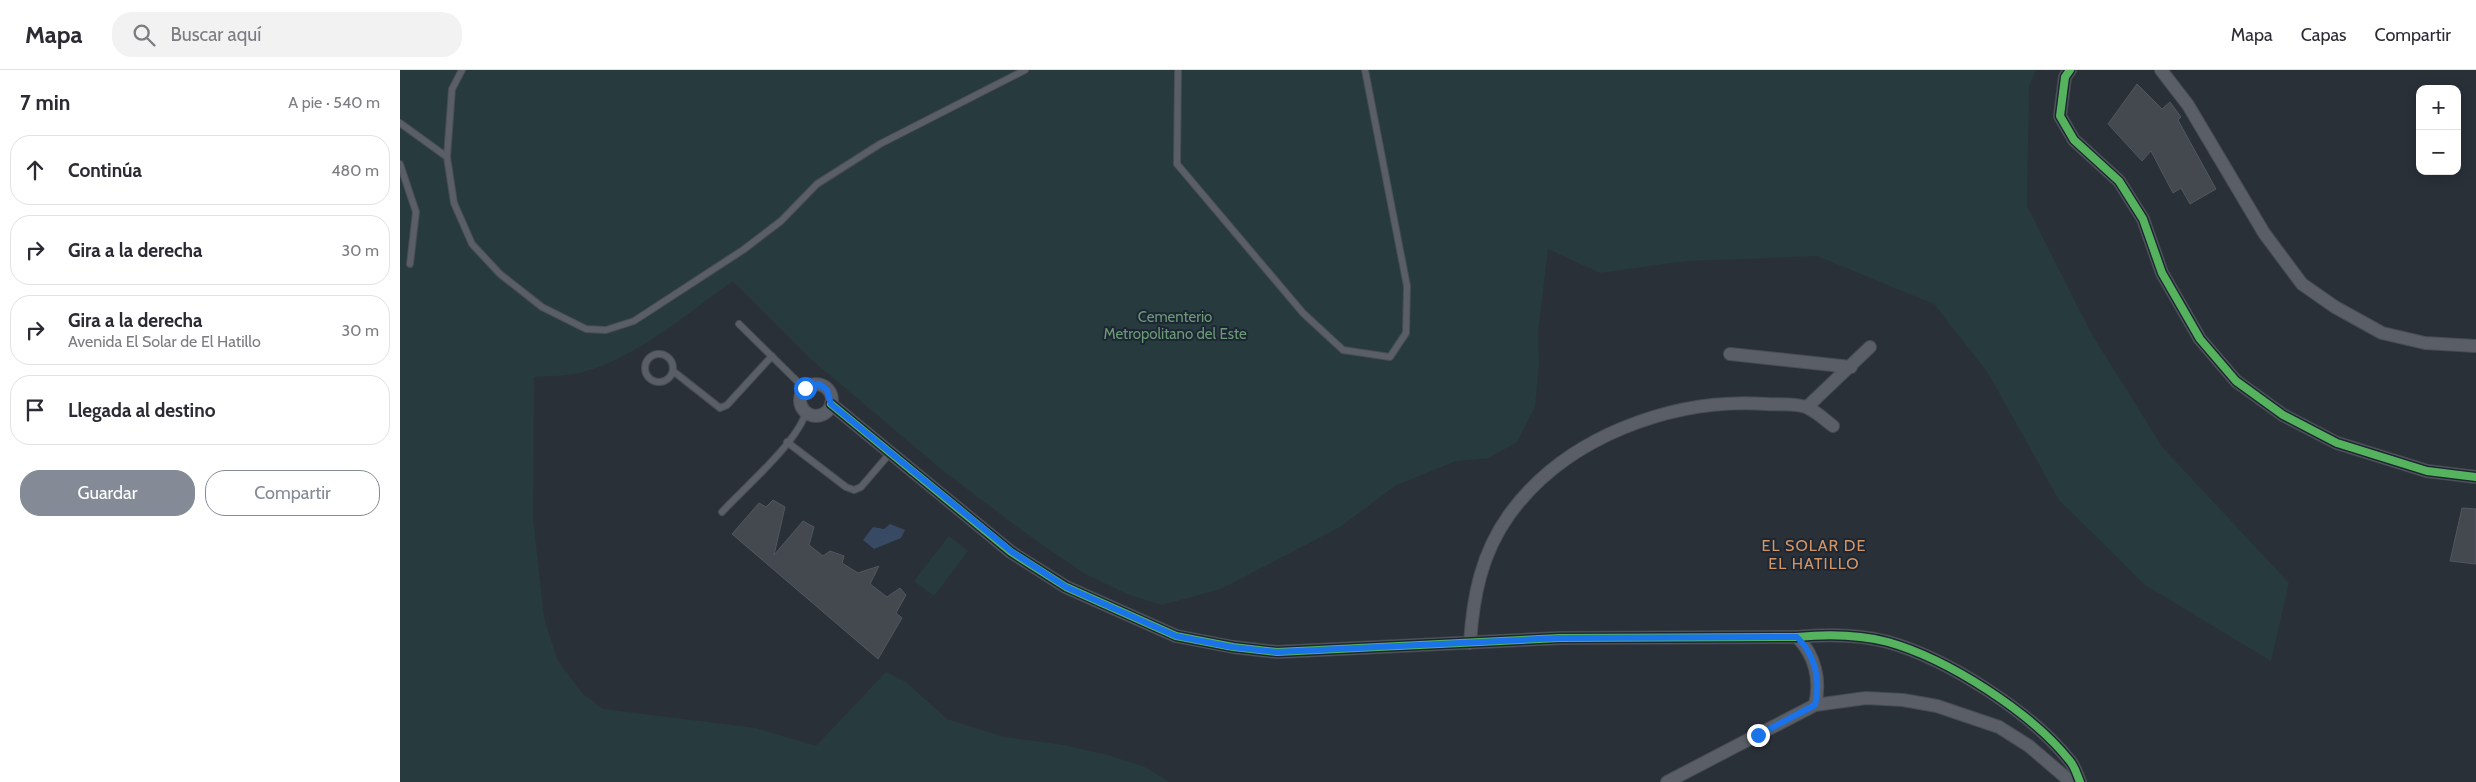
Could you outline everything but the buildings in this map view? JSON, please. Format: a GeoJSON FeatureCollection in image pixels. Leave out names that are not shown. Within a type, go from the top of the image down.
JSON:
{"type":"FeatureCollection","features":[{"type":"Feature","properties":{"kind":"street"},"geometry":{"type":"LineString","coordinates":[[2070,70],[2065,78],[2060,116],[2074,140],[2119,181],[2143,219],[2162,273],[2200,339],[2236,381],[2283,415],[2337,443],[2427,471],[2476,477]]}},
{"type":"Feature","properties":{"kind":"street"},"geometry":{"type":"LineString","coordinates":[[2161,70],[2188,105],[2264,233],[2302,284],[2335,307],[2382,334],[2425,343],[2476,346]]}},
{"type":"Feature","properties":{"kind":"street"},"geometry":{"type":"LineString","coordinates":[[1807,407],[1870,347]]}},
{"type":"Feature","properties":{"kind":"street"},"geometry":{"type":"LineString","coordinates":[[1730,354],[1851,367]]}},
{"type":"Feature","properties":{"kind":"street"},"geometry":{"type":"LineString","coordinates":[[831,404],[821,415],[816,416],[806,412],[800,403],[800,398],[805,388],[814,384],[823,386],[830,394],[831,404],[1019,557],[1066,587],[1176,636],[1232,647],[1277,652],[1470,644],[1560,638],[1797,637],[1825,634],[1860,636],[1923,655],[1991,692],[2030,722],[2072,762],[2080,782]]}},
{"type":"Feature","properties":{"kind":"street"},"geometry":{"type":"LineString","coordinates":[[1470,644],[1473,603],[1485,557],[1509,514],[1542,480],[1588,444],[1639,421],[1687,410],[1752,403],[1807,407],[1833,426]]}},
{"type":"Feature","properties":{"kind":"street"},"geometry":{"type":"LineString","coordinates":[[1797,637],[1810,652],[1814,665],[1818,683],[1815,705]]}},
{"type":"Feature","properties":{"kind":"street"},"geometry":{"type":"LineString","coordinates":[[1667,782],[1815,705],[1866,698],[1903,700],[1951,710],[1999,727],[2015,736],[2071,782]]}},
{"type":"Feature","properties":{"kind":"lane"},"geometry":{"type":"LineString","coordinates":[[462,70],[452,89],[447,157],[454,203],[472,244],[500,274],[542,307],[586,329],[606,330],[634,321],[743,250],[782,221],[817,184],[880,144],[1025,70]]}},
{"type":"Feature","properties":{"kind":"lane"},"geometry":{"type":"LineString","coordinates":[[1178,70],[1177,164],[1303,313],[1343,350],[1390,357],[1406,333],[1407,286],[1365,70]]}},
{"type":"Feature","properties":{"kind":"lane"},"geometry":{"type":"LineString","coordinates":[[400,123],[447,157]]}},
{"type":"Feature","properties":{"kind":"lane"},"geometry":{"type":"LineString","coordinates":[[400,164],[416,212],[410,264]]}},
{"type":"Feature","properties":{"kind":"lane"},"geometry":{"type":"LineString","coordinates":[[739,324],[805,388]]}},
{"type":"Feature","properties":{"kind":"lane"},"geometry":{"type":"LineString","coordinates":[[673,372],[668,379],[659,382],[648,375],[645,366],[653,355],[662,354],[672,362],[673,372],[720,408],[727,405],[772,356]]}},
{"type":"Feature","properties":{"kind":"lane"},"geometry":{"type":"LineString","coordinates":[[722,512],[788,442],[802,425],[806,412]]}},
{"type":"Feature","properties":{"kind":"lane"},"geometry":{"type":"LineString","coordinates":[[788,442],[846,488],[854,490],[861,487],[891,452]]}},
{"type":"Feature","properties":{"kind":"green space","name":"Cementerio Metropolitano del Este"},"geometry":{"type":"Polygon","coordinates":[[[400,70],[2036,70],[2029,86],[2027,206],[2091,333],[2163,448],[2289,583],[2271,661],[2145,585],[2059,500],[1988,373],[1934,304],[1817,256],[1686,261],[1600,273],[1548,249],[1538,332],[1539,364],[1535,407],[1517,442],[1489,458],[1456,461],[1395,486],[1340,527],[1221,589],[1162,605],[1127,594],[1085,574],[1031,537],[946,473],[814,362],[733,281],[680,320],[622,357],[583,372],[559,376],[534,377],[533,518],[544,618],[558,661],[582,693],[603,709],[756,728],[816,746],[886,672],[906,682],[947,719],[1004,737],[1064,745],[1108,755],[1145,767],[1169,782],[400,782],[400,70]]]}},
{"type":"Feature","properties":{"kind":"green space"},"geometry":{"type":"Polygon","coordinates":[[[949,536],[968,551],[934,596],[914,581],[949,536]]]}},
{"type":"Feature","properties":{"kind":"water"},"geometry":{"type":"Polygon","coordinates":[[[890,524],[905,530],[901,538],[874,549],[863,540],[873,527],[884,529],[890,524]]]}},
{"type":"Feature","properties":{"kind":"cycle path"},"geometry":{"type":"LineString","coordinates":[[2070,70],[2065,77],[2060,116],[2074,140],[2119,181],[2143,219],[2162,273],[2200,339],[2236,381],[2283,415],[2337,443],[2427,471],[2476,477]]}},
{"type":"Feature","properties":{"kind":"cycle path"},"geometry":{"type":"LineString","coordinates":[[831,404],[1011,552],[1066,587],[1176,636],[1233,647],[1277,652],[1560,638],[1797,637],[1831,635],[1865,637],[1888,642],[1936,661],[1962,674],[2011,706],[2034,724],[2072,763],[2080,782]]}},
{"type":"Feature","properties":{"kind":"district","name":"EL SOLAR DE EL HATILLO"},"geometry":{"type":"Point","coordinates":[1814,554]}},
{"type":"Feature","properties":{"kind":"route"},"geometry":{"type":"LineString","coordinates":[[805,388],[814,384],[823,386],[830,394],[831,404],[928,481],[1012,552],[1066,587],[1176,636],[1232,647],[1277,652],[1392,648],[1560,638],[1797,637],[1810,652],[1816,670],[1818,683],[1815,705],[1758,735]]}}]}
